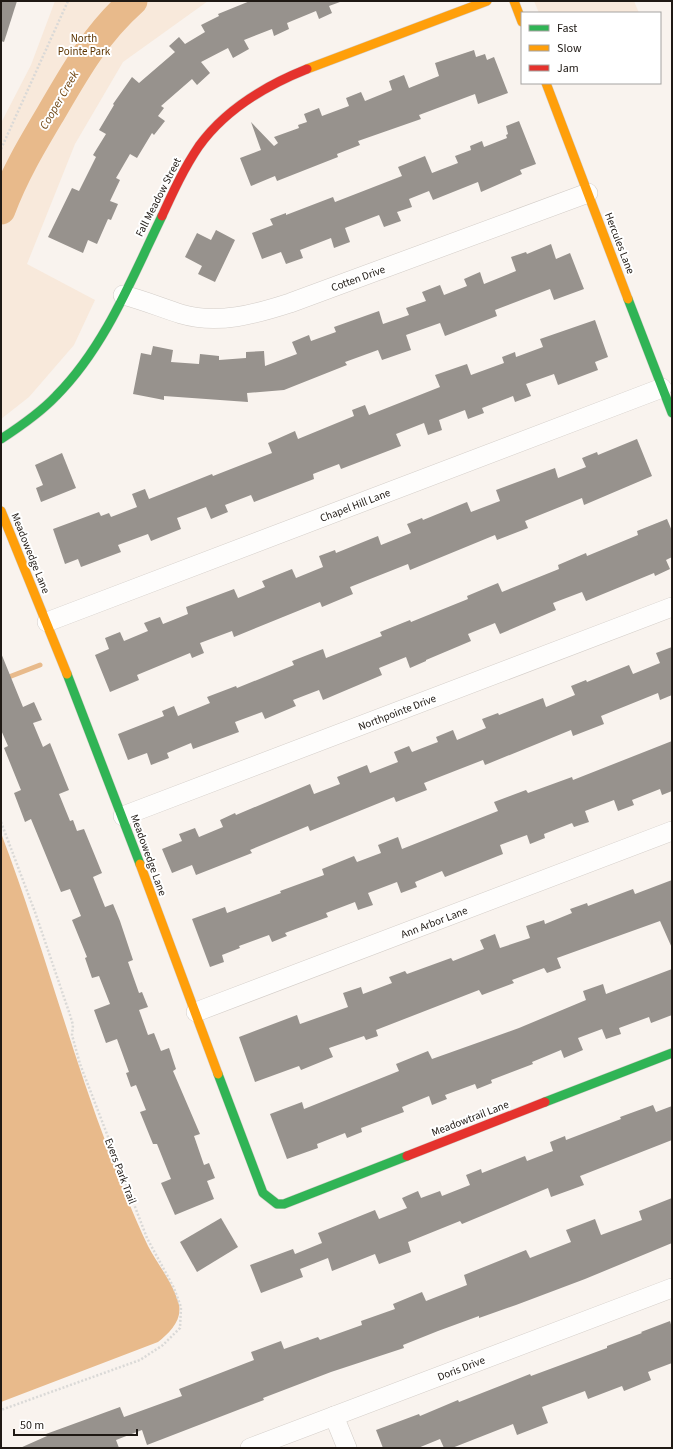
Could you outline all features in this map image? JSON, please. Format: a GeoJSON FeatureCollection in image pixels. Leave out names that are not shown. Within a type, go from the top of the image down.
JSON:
{"type":"FeatureCollection","features":[{"type":"Feature","properties":{"kind":"street","name":"Fall Meadow Street"},"geometry":{"type":"LineString","coordinates":[[1,439],[37,414],[66,386],[91,355],[123,295],[184,169],[206,136],[228,115],[259,93],[290,75],[487,1]]}},
{"type":"Feature","properties":{"kind":"street"},"geometry":{"type":"LineString","coordinates":[[514,1],[521,19]]}},
{"type":"Feature","properties":{"kind":"street","name":"Hercules Lane"},"geometry":{"type":"LineString","coordinates":[[546,84],[672,413]]}},
{"type":"Feature","properties":{"kind":"street","name":"Cotten Drive"},"geometry":{"type":"LineString","coordinates":[[123,295],[182,314],[203,318],[234,318],[260,313],[588,193]]}},
{"type":"Feature","properties":{"kind":"street","name":"Chapel Hill Lane"},"geometry":{"type":"LineString","coordinates":[[47,622],[662,388]]}},
{"type":"Feature","properties":{"kind":"street","name":"Meadowedge Lane"},"geometry":{"type":"LineString","coordinates":[[1,511],[47,622],[123,816],[161,924],[196,1012],[228,1104],[263,1193],[277,1204]]}},
{"type":"Feature","properties":{"kind":"street","name":"Northpointe Drive"},"geometry":{"type":"LineString","coordinates":[[123,816],[672,608]]}},
{"type":"Feature","properties":{"kind":"street","name":"Ann Arbor Lane"},"geometry":{"type":"LineString","coordinates":[[196,1012],[672,831]]}},
{"type":"Feature","properties":{"kind":"street","name":"Meadowtrail Lane"},"geometry":{"type":"LineString","coordinates":[[277,1204],[284,1204],[672,1053]]}},
{"type":"Feature","properties":{"kind":"street","name":"Doris Drive"},"geometry":{"type":"LineString","coordinates":[[250,1448],[672,1288]]}},
{"type":"Feature","properties":{"kind":"street"},"geometry":{"type":"LineString","coordinates":[[334,1416],[347,1448]]}},
{"type":"Feature","properties":{"kind":"path"},"geometry":{"type":"LineString","coordinates":[[1,149],[68,1]]}},
{"type":"Feature","properties":{"kind":"path","name":"Evers Park Trail"},"geometry":{"type":"LineString","coordinates":[[1,822],[35,912],[70,1015],[73,1025],[72,1035],[83,1071],[147,1238],[174,1288],[181,1307],[180,1328],[163,1345],[140,1360],[1,1410]]}},
{"type":"Feature","properties":{"kind":"green space","name":"North Pointe Park"},"geometry":{"type":"Polygon","coordinates":[[[55,1],[208,1],[123,62],[75,144],[27,264],[95,300],[74,345],[29,397],[1,419],[1,123],[31,65],[55,1]]]}},
{"type":"Feature","properties":{"kind":"green space"},"geometry":{"type":"Polygon","coordinates":[[[534,1],[634,1],[639,12],[539,12],[534,1]]]}},
{"type":"Feature","properties":{"kind":"shaded area"},"geometry":{"type":"Polygon","coordinates":[[[1,833],[109,1151],[127,1199],[148,1246],[177,1297],[179,1316],[174,1326],[158,1342],[1,1402],[1,833]]]}},
{"type":"Feature","properties":{"kind":"building"},"geometry":{"type":"Polygon","coordinates":[[[1,1],[17,1],[4,42],[1,41],[1,1]]]}},
{"type":"Feature","properties":{"kind":"building"},"geometry":{"type":"Polygon","coordinates":[[[250,1],[340,2],[329,6],[332,13],[319,19],[316,11],[287,23],[289,29],[274,36],[272,29],[244,40],[249,49],[233,58],[228,48],[201,62],[210,73],[197,85],[192,79],[161,106],[164,108],[158,116],[165,121],[154,135],[152,133],[137,158],[130,154],[116,178],[120,180],[110,201],[118,204],[111,220],[108,219],[97,244],[88,240],[83,253],[48,237],[72,188],[79,191],[96,157],[93,155],[106,134],[99,130],[114,105],[113,104],[132,77],[139,83],[175,52],[169,46],[179,37],[185,44],[205,32],[201,25],[219,16],[218,14],[250,1]]]}},
{"type":"Feature","properties":{"kind":"building"},"geometry":{"type":"Polygon","coordinates":[[[474,50],[476,57],[485,54],[487,60],[494,57],[508,93],[478,104],[475,94],[419,115],[421,119],[358,141],[360,145],[337,154],[338,157],[277,181],[275,176],[251,186],[240,158],[261,150],[251,122],[274,146],[278,143],[274,137],[299,128],[298,125],[307,122],[304,114],[319,108],[322,116],[349,106],[346,98],[361,92],[365,101],[392,90],[389,81],[404,75],[409,88],[439,76],[435,63],[474,50]]]}},
{"type":"Feature","properties":{"kind":"building"},"geometry":{"type":"Polygon","coordinates":[[[519,121],[536,164],[520,170],[522,174],[481,192],[478,182],[433,200],[429,191],[409,199],[412,207],[397,212],[401,221],[384,227],[379,215],[345,228],[350,242],[334,248],[331,238],[300,250],[303,258],[286,264],[281,252],[262,259],[252,233],[273,225],[270,219],[286,213],[286,215],[333,197],[335,202],[402,176],[398,167],[425,156],[432,173],[458,163],[455,156],[471,150],[470,146],[482,141],[484,147],[507,138],[506,135],[508,134],[506,126],[519,121]]]}},
{"type":"Feature","properties":{"kind":"building"},"geometry":{"type":"Polygon","coordinates":[[[216,230],[235,240],[215,282],[198,274],[202,266],[185,257],[197,233],[211,240],[216,230]]]}},
{"type":"Feature","properties":{"kind":"building"},"geometry":{"type":"Polygon","coordinates":[[[551,244],[556,259],[570,253],[584,289],[554,300],[550,289],[495,310],[497,316],[445,336],[440,323],[406,335],[411,350],[382,360],[378,350],[345,362],[347,365],[284,390],[247,393],[248,402],[164,396],[164,400],[133,394],[141,353],[151,355],[153,346],[173,350],[171,362],[199,364],[200,354],[219,356],[219,360],[246,358],[246,352],[264,351],[265,366],[297,354],[292,342],[309,335],[311,341],[336,332],[334,327],[379,311],[383,324],[409,315],[406,308],[426,301],[422,292],[440,285],[444,295],[467,286],[464,279],[480,272],[484,284],[516,271],[511,257],[526,252],[527,254],[551,244]]]}},
{"type":"Feature","properties":{"kind":"building"},"geometry":{"type":"Polygon","coordinates":[[[595,320],[608,357],[595,362],[598,370],[558,385],[554,374],[526,384],[531,396],[515,402],[513,396],[482,408],[484,413],[468,419],[465,410],[439,420],[442,430],[428,435],[424,423],[396,434],[401,446],[341,469],[339,464],[313,474],[314,479],[254,502],[251,495],[225,505],[228,512],[211,519],[206,507],[177,518],[181,529],[151,541],[148,534],[118,545],[121,552],[81,567],[78,559],[65,564],[53,529],[99,512],[101,516],[109,513],[111,517],[137,507],[132,494],[145,489],[149,499],[212,474],[213,476],[272,453],[268,443],[295,431],[298,439],[354,416],[352,410],[365,405],[369,415],[440,387],[435,375],[467,364],[471,375],[504,363],[502,357],[515,352],[516,357],[543,347],[540,339],[595,320]]]}},
{"type":"Feature","properties":{"kind":"building"},"geometry":{"type":"Polygon","coordinates":[[[637,439],[652,476],[584,505],[582,498],[525,521],[528,528],[497,540],[495,535],[410,570],[408,564],[350,587],[353,594],[322,607],[320,602],[234,637],[232,631],[200,643],[204,653],[192,658],[190,653],[137,675],[139,680],[110,692],[95,655],[109,649],[105,638],[120,632],[124,641],[148,631],[144,623],[160,617],[163,624],[188,614],[186,607],[234,589],[238,598],[265,587],[262,581],[292,569],[296,578],[323,567],[319,556],[335,550],[336,553],[378,536],[381,545],[411,533],[407,524],[422,518],[423,520],[467,502],[471,512],[500,501],[496,490],[555,468],[558,478],[586,467],[582,458],[597,452],[598,455],[637,439]]]}},
{"type":"Feature","properties":{"kind":"building"},"geometry":{"type":"Polygon","coordinates":[[[62,453],[76,488],[41,502],[36,488],[43,485],[35,465],[62,453]]]}},
{"type":"Feature","properties":{"kind":"building"},"geometry":{"type":"Polygon","coordinates":[[[667,519],[672,531],[672,557],[666,560],[670,569],[655,576],[654,573],[586,601],[582,592],[553,603],[556,610],[500,634],[495,623],[468,634],[471,641],[410,668],[406,657],[379,668],[382,675],[323,700],[319,690],[293,700],[296,706],[265,719],[262,712],[235,722],[239,732],[193,749],[191,743],[167,753],[169,758],[151,765],[147,753],[128,760],[118,734],[164,716],[162,711],[174,706],[178,716],[210,703],[207,697],[236,686],[237,688],[294,665],[292,661],[323,649],[326,658],[382,636],[380,632],[410,620],[411,622],[468,599],[467,596],[498,583],[502,592],[559,569],[558,565],[586,553],[587,556],[638,535],[637,531],[667,519]]]}},
{"type":"Feature","properties":{"kind":"building"},"geometry":{"type":"Polygon","coordinates":[[[672,647],[672,695],[660,700],[658,693],[601,716],[604,724],[573,736],[571,730],[485,765],[483,760],[424,783],[427,790],[396,802],[394,797],[310,831],[308,826],[250,850],[252,853],[196,875],[192,865],[172,873],[162,849],[182,841],[179,834],[195,828],[199,837],[223,827],[220,820],[235,813],[236,815],[310,784],[314,794],[340,784],[337,777],[367,765],[370,773],[398,762],[394,752],[409,746],[412,752],[438,742],[436,737],[453,730],[457,740],[486,728],[482,719],[498,713],[499,715],[543,698],[546,707],[575,695],[571,686],[586,680],[587,682],[629,665],[633,674],[660,663],[656,653],[672,647]]]}},
{"type":"Feature","properties":{"kind":"building"},"geometry":{"type":"Polygon","coordinates":[[[1,653],[23,707],[34,702],[42,720],[33,723],[43,747],[50,743],[69,790],[59,794],[70,821],[73,820],[77,831],[84,829],[102,873],[93,877],[105,907],[113,904],[120,921],[133,960],[128,962],[139,993],[142,992],[148,1007],[139,1010],[148,1035],[154,1033],[161,1051],[169,1048],[176,1069],[173,1071],[200,1134],[194,1136],[204,1165],[209,1163],[215,1178],[207,1181],[214,1199],[175,1215],[161,1183],[171,1179],[157,1144],[153,1144],[140,1112],[146,1110],[136,1085],[131,1087],[126,1073],[129,1072],[117,1039],[106,1043],[94,1010],[110,1004],[99,976],[92,978],[85,958],[87,957],[72,920],[81,916],[70,889],[61,892],[31,819],[25,822],[14,793],[21,790],[4,748],[8,746],[1,730],[1,653]]]}},
{"type":"Feature","properties":{"kind":"building"},"geometry":{"type":"Polygon","coordinates":[[[672,741],[672,791],[662,795],[660,789],[632,800],[634,805],[618,811],[614,800],[585,811],[589,822],[574,827],[572,823],[544,834],[545,838],[530,844],[527,835],[500,845],[503,854],[445,877],[442,871],[415,882],[417,887],[401,893],[397,882],[368,893],[373,905],[358,910],[355,902],[326,913],[328,917],[285,933],[287,936],[272,942],[269,935],[239,946],[240,948],[222,955],[224,962],[210,967],[192,919],[225,907],[227,913],[281,893],[280,891],[324,875],[322,869],[354,856],[357,862],[381,853],[378,845],[398,837],[402,849],[498,811],[494,802],[526,790],[528,793],[572,777],[573,780],[672,741]]]}},
{"type":"Feature","properties":{"kind":"building"},"geometry":{"type":"Polygon","coordinates":[[[672,880],[672,948],[660,921],[557,958],[561,968],[547,973],[544,968],[512,980],[514,983],[482,995],[479,990],[376,1030],[378,1036],[366,1040],[364,1036],[329,1048],[333,1057],[301,1070],[299,1066],[255,1082],[239,1037],[297,1015],[300,1024],[348,1007],[343,993],[361,987],[363,994],[392,983],[389,977],[405,971],[407,974],[451,958],[453,961],[484,949],[480,940],[495,934],[500,948],[530,938],[526,926],[544,920],[545,924],[572,913],[570,909],[587,903],[588,906],[633,889],[635,894],[672,880]]]}},
{"type":"Feature","properties":{"kind":"building"},"geometry":{"type":"Polygon","coordinates":[[[672,969],[672,1015],[651,1023],[649,1017],[619,1028],[621,1034],[606,1039],[602,1029],[578,1038],[583,1050],[564,1058],[561,1050],[532,1062],[533,1064],[491,1080],[492,1083],[477,1089],[475,1084],[445,1095],[447,1099],[432,1105],[429,1096],[402,1107],[404,1112],[361,1128],[362,1132],[347,1138],[345,1133],[317,1144],[318,1148],[287,1159],[270,1114],[302,1102],[304,1109],[399,1071],[396,1064],[428,1051],[432,1059],[519,1028],[586,1000],[583,991],[603,984],[606,994],[672,969]]]}},
{"type":"Feature","properties":{"kind":"building"},"geometry":{"type":"Polygon","coordinates":[[[653,1105],[656,1112],[672,1106],[672,1140],[580,1176],[584,1185],[551,1197],[548,1188],[462,1224],[460,1221],[408,1242],[411,1252],[379,1264],[375,1254],[332,1271],[328,1258],[300,1269],[303,1277],[261,1293],[250,1265],[293,1249],[295,1254],[322,1243],[318,1233],[375,1210],[379,1219],[407,1208],[402,1198],[418,1191],[421,1198],[440,1191],[442,1196],[470,1185],[466,1175],[481,1169],[482,1173],[525,1156],[527,1161],[553,1151],[550,1142],[565,1136],[566,1140],[653,1105]]]}},
{"type":"Feature","properties":{"kind":"building"},"geometry":{"type":"Polygon","coordinates":[[[672,1198],[672,1243],[585,1279],[516,1305],[479,1318],[479,1316],[438,1331],[403,1345],[404,1348],[331,1372],[263,1398],[264,1400],[147,1445],[142,1430],[116,1440],[119,1448],[20,1448],[47,1436],[46,1434],[120,1407],[124,1417],[182,1396],[179,1389],[254,1360],[251,1352],[281,1341],[284,1349],[318,1337],[320,1340],[362,1325],[361,1321],[395,1309],[393,1304],[422,1292],[426,1301],[467,1285],[464,1275],[526,1250],[530,1258],[571,1242],[566,1230],[595,1219],[601,1235],[642,1220],[639,1211],[672,1198]]]}},
{"type":"Feature","properties":{"kind":"building"},"geometry":{"type":"Polygon","coordinates":[[[221,1218],[238,1247],[197,1272],[180,1242],[221,1218]]]}},
{"type":"Feature","properties":{"kind":"building"},"geometry":{"type":"Polygon","coordinates":[[[670,1321],[672,1328],[672,1363],[648,1372],[651,1380],[624,1391],[622,1386],[588,1399],[585,1391],[542,1407],[548,1423],[517,1435],[513,1424],[452,1448],[444,1448],[440,1439],[418,1448],[383,1448],[376,1430],[419,1414],[420,1416],[458,1400],[459,1402],[530,1374],[531,1376],[607,1348],[607,1346],[670,1321]]]}},
{"type":"Feature","properties":{"kind":"waterway","name":"Cooper Creek"},"geometry":{"type":"LineString","coordinates":[[1,210],[24,160],[78,67],[108,26],[133,1]]}},
{"type":"Feature","properties":{"kind":"waterway"},"geometry":{"type":"LineString","coordinates":[[1,680],[40,665]]}},
{"type":"Feature","properties":{"kind":"traffic: fast"},"geometry":{"type":"LineString","coordinates":[[1,439],[30,419],[50,402],[73,377],[89,356],[116,311],[162,216]]}},
{"type":"Feature","properties":{"kind":"traffic: fast"},"geometry":{"type":"LineString","coordinates":[[628,299],[672,413]]}},
{"type":"Feature","properties":{"kind":"traffic: fast"},"geometry":{"type":"LineString","coordinates":[[67,674],[140,864]]}},
{"type":"Feature","properties":{"kind":"traffic: fast"},"geometry":{"type":"LineString","coordinates":[[545,1102],[672,1053]]}},
{"type":"Feature","properties":{"kind":"traffic: fast"},"geometry":{"type":"LineString","coordinates":[[218,1074],[263,1193],[277,1204],[284,1204],[407,1156]]}},
{"type":"Feature","properties":{"kind":"traffic: slow"},"geometry":{"type":"LineString","coordinates":[[307,69],[487,1]]}},
{"type":"Feature","properties":{"kind":"traffic: slow"},"geometry":{"type":"LineString","coordinates":[[514,1],[521,19]]}},
{"type":"Feature","properties":{"kind":"traffic: slow"},"geometry":{"type":"LineString","coordinates":[[546,84],[628,299]]}},
{"type":"Feature","properties":{"kind":"traffic: slow"},"geometry":{"type":"LineString","coordinates":[[1,511],[67,674]]}},
{"type":"Feature","properties":{"kind":"traffic: slow"},"geometry":{"type":"LineString","coordinates":[[140,864],[218,1074]]}},
{"type":"Feature","properties":{"kind":"traffic: jam"},"geometry":{"type":"LineString","coordinates":[[162,216],[179,180],[199,146],[209,133],[221,121],[248,100],[292,75],[307,69]]}},
{"type":"Feature","properties":{"kind":"traffic: jam"},"geometry":{"type":"LineString","coordinates":[[407,1156],[545,1102]]}}]}
